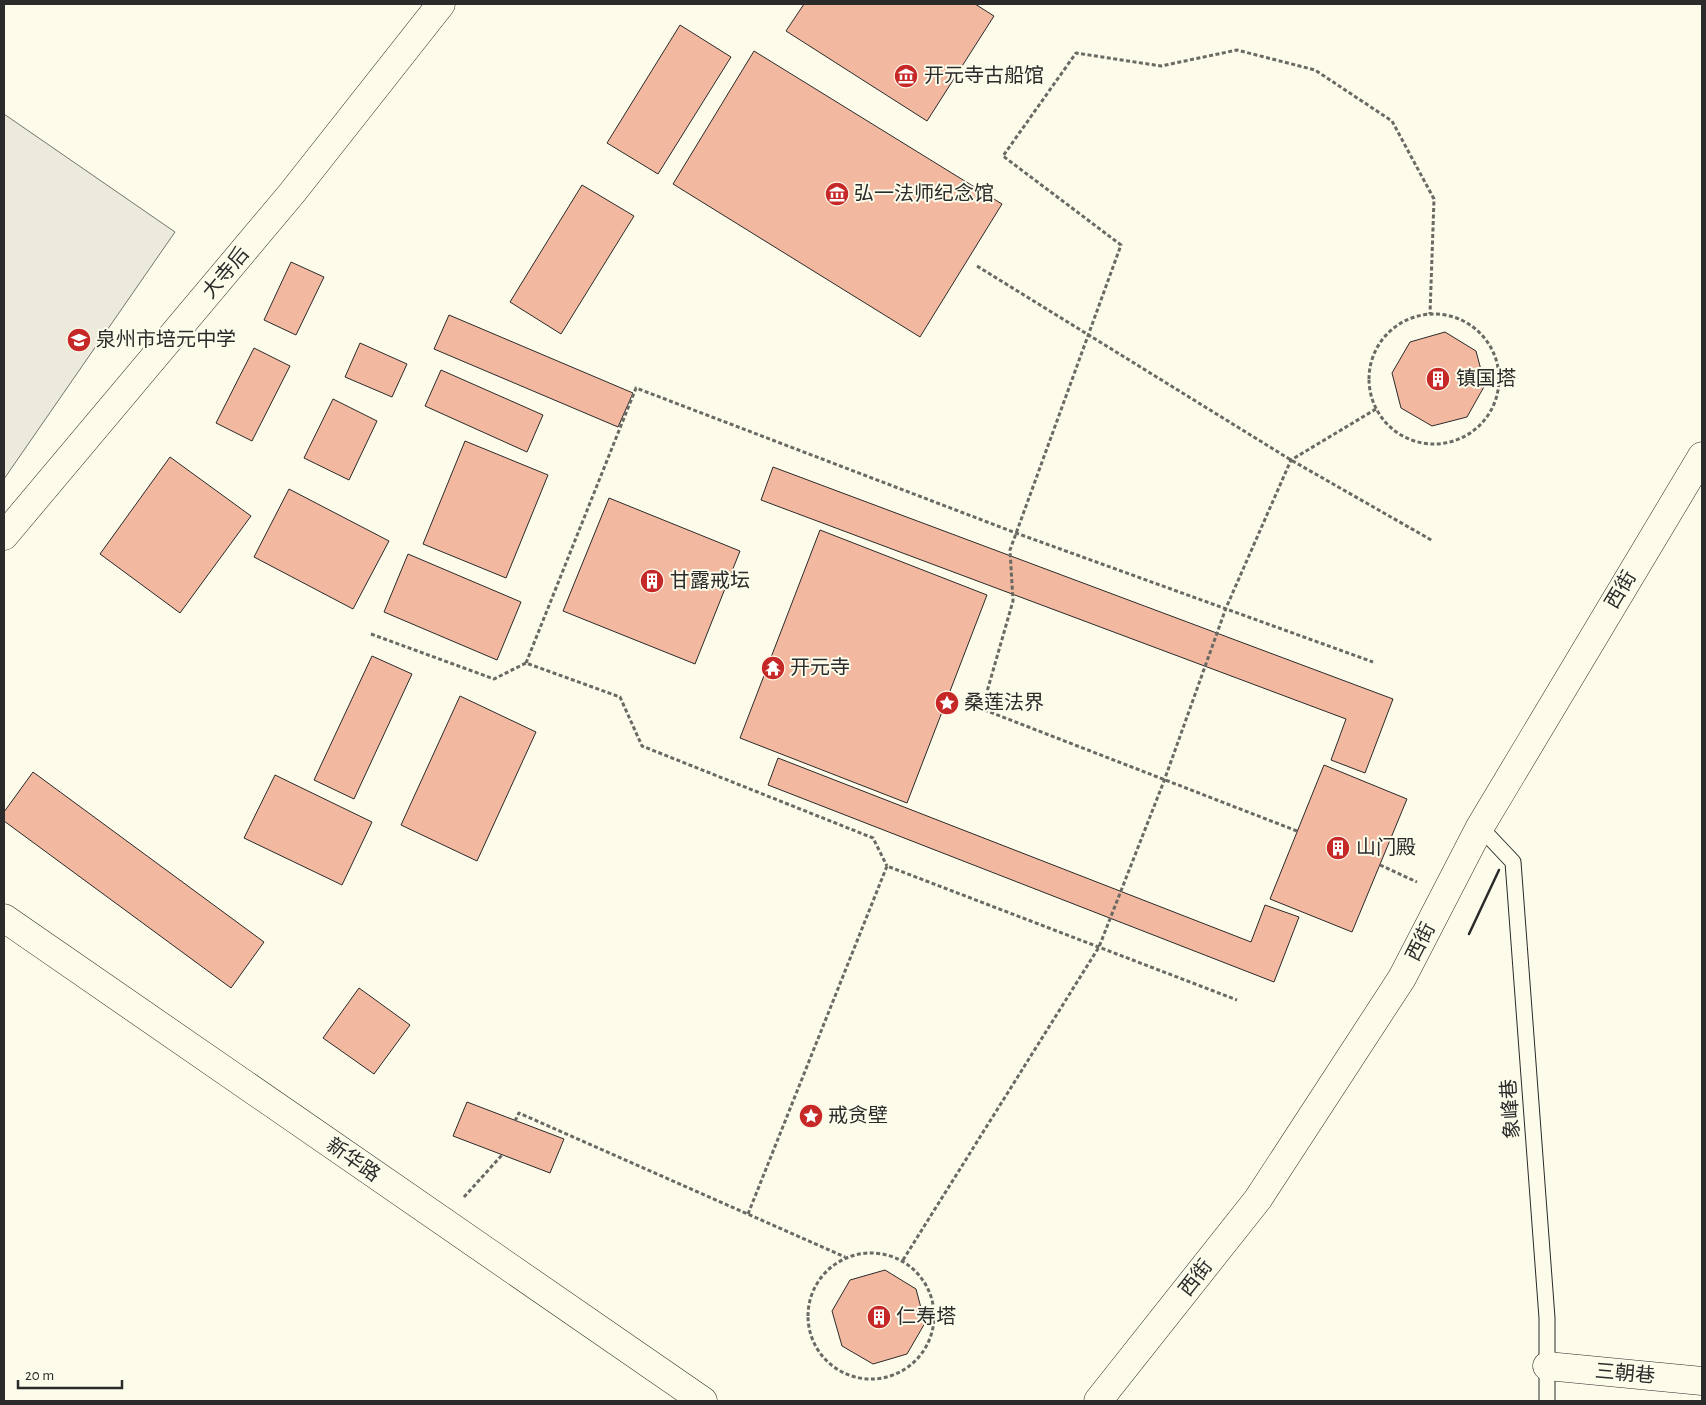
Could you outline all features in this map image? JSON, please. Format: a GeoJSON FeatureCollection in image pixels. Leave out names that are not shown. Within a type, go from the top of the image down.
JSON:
{"type":"FeatureCollection","features":[{"type":"Feature","properties":{"kind":"street","name":"大寺后"},"geometry":{"type":"LineString","coordinates":[[4,536],[292,194],[440,4]]}},
{"type":"Feature","properties":{"kind":"street","name":"西街"},"geometry":{"type":"LineString","coordinates":[[1098,1401],[1258,1199],[1402,978],[1480,827],[1702,456]]}},
{"type":"Feature","properties":{"kind":"street","name":"新华路"},"geometry":{"type":"LineString","coordinates":[[4,918],[703,1401]]}},
{"type":"Feature","properties":{"kind":"street","name":"三朝巷"},"geometry":{"type":"LineString","coordinates":[[1547,1366],[1702,1381]]}},
{"type":"Feature","properties":{"kind":"lane","name":"象峰巷"},"geometry":{"type":"LineString","coordinates":[[1480,827],[1513,862],[1547,1318],[1547,1401]]}},
{"type":"Feature","properties":{"kind":"path"},"geometry":{"type":"LineString","coordinates":[[1297,831],[982,709],[1013,601],[1010,550],[1121,245],[1003,156],[1076,53],[1161,66],[1237,50],[1315,70],[1392,121],[1434,199],[1430,314]]}},
{"type":"Feature","properties":{"kind":"path"},"geometry":{"type":"LineString","coordinates":[[977,266],[1291,460],[1433,541]]}},
{"type":"Feature","properties":{"kind":"path"},"geometry":{"type":"LineString","coordinates":[[1430,314],[1452,316],[1471,324],[1486,339],[1496,358],[1499,380],[1496,401],[1485,420],[1469,434],[1449,442],[1427,444],[1407,438],[1389,427],[1376,409],[1369,389],[1370,367],[1377,347],[1391,330],[1409,319],[1430,314]]}},
{"type":"Feature","properties":{"kind":"path"},"geometry":{"type":"LineString","coordinates":[[370,634],[494,679],[526,663],[636,388],[1016,533],[1373,662]]}},
{"type":"Feature","properties":{"kind":"path"},"geometry":{"type":"LineString","coordinates":[[903,1260],[1099,947],[1164,781],[1226,608],[1291,460],[1376,409]]}},
{"type":"Feature","properties":{"kind":"path"},"geometry":{"type":"LineString","coordinates":[[526,663],[620,698],[642,746],[873,838],[887,866],[1237,1000]]}},
{"type":"Feature","properties":{"kind":"path"},"geometry":{"type":"LineString","coordinates":[[1380,865],[1445,894]]}},
{"type":"Feature","properties":{"kind":"path"},"geometry":{"type":"LineString","coordinates":[[748,1214],[887,866]]}},
{"type":"Feature","properties":{"kind":"path"},"geometry":{"type":"LineString","coordinates":[[515,1121],[519,1113],[845,1258]]}},
{"type":"Feature","properties":{"kind":"path"},"geometry":{"type":"LineString","coordinates":[[442,1221],[502,1155]]}},
{"type":"Feature","properties":{"kind":"path"},"geometry":{"type":"LineString","coordinates":[[864,1252],[884,1253],[903,1260],[922,1278],[929,1289],[935,1308],[934,1328],[926,1347],[914,1363],[897,1374],[878,1379],[858,1378],[839,1371],[824,1358],[813,1342],[808,1323],[809,1303],[816,1284],[828,1268],[845,1258],[864,1252]]}},
{"type":"Feature","properties":{"kind":"shaded area"},"geometry":{"type":"Polygon","coordinates":[[[4,114],[175,232],[4,479],[4,114]]]}},
{"type":"Feature","properties":{"kind":"building","name":"开元寺古船馆"},"geometry":{"type":"Polygon","coordinates":[[[804,4],[975,4],[994,16],[927,121],[786,31],[804,4]]]}},
{"type":"Feature","properties":{"kind":"building"},"geometry":{"type":"Polygon","coordinates":[[[680,25],[731,57],[658,174],[607,143],[680,25]]]}},
{"type":"Feature","properties":{"kind":"building","name":"弘一法师纪念馆"},"geometry":{"type":"Polygon","coordinates":[[[754,51],[1002,204],[920,337],[673,184],[754,51]]]}},
{"type":"Feature","properties":{"kind":"building"},"geometry":{"type":"Polygon","coordinates":[[[582,185],[634,216],[561,334],[510,302],[582,185]]]}},
{"type":"Feature","properties":{"kind":"building"},"geometry":{"type":"Polygon","coordinates":[[[291,262],[324,277],[296,335],[264,320],[291,262]]]}},
{"type":"Feature","properties":{"kind":"building"},"geometry":{"type":"Polygon","coordinates":[[[449,315],[633,393],[618,427],[434,349],[449,315]]]}},
{"type":"Feature","properties":{"kind":"building","name":"镇国塔"},"geometry":{"type":"Polygon","coordinates":[[[1445,332],[1476,351],[1485,385],[1467,417],[1432,426],[1401,408],[1392,373],[1410,342],[1445,332]]]}},
{"type":"Feature","properties":{"kind":"building"},"geometry":{"type":"Polygon","coordinates":[[[360,343],[407,364],[392,397],[345,377],[360,343]]]}},
{"type":"Feature","properties":{"kind":"building"},"geometry":{"type":"Polygon","coordinates":[[[254,348],[290,366],[252,441],[216,423],[254,348]]]}},
{"type":"Feature","properties":{"kind":"building"},"geometry":{"type":"Polygon","coordinates":[[[441,370],[543,415],[527,452],[425,406],[441,370]]]}},
{"type":"Feature","properties":{"kind":"building"},"geometry":{"type":"Polygon","coordinates":[[[333,399],[377,421],[349,480],[304,458],[333,399]]]}},
{"type":"Feature","properties":{"kind":"building"},"geometry":{"type":"Polygon","coordinates":[[[465,441],[548,475],[506,578],[423,544],[465,441]]]}},
{"type":"Feature","properties":{"kind":"building"},"geometry":{"type":"Polygon","coordinates":[[[170,457],[251,516],[180,613],[100,554],[170,457]]]}},
{"type":"Feature","properties":{"kind":"building"},"geometry":{"type":"Polygon","coordinates":[[[773,467],[1393,699],[1365,773],[1331,760],[1346,719],[761,500],[773,467]]]}},
{"type":"Feature","properties":{"kind":"building"},"geometry":{"type":"Polygon","coordinates":[[[289,489],[389,541],[353,609],[254,557],[289,489]]]}},
{"type":"Feature","properties":{"kind":"building","name":"甘露戒坛"},"geometry":{"type":"Polygon","coordinates":[[[609,498],[740,551],[695,664],[563,611],[609,498]]]}},
{"type":"Feature","properties":{"kind":"building"},"geometry":{"type":"Polygon","coordinates":[[[820,530],[987,595],[907,803],[740,738],[820,530]]]}},
{"type":"Feature","properties":{"kind":"building"},"geometry":{"type":"Polygon","coordinates":[[[408,554],[521,602],[497,660],[384,612],[408,554]]]}},
{"type":"Feature","properties":{"kind":"building"},"geometry":{"type":"Polygon","coordinates":[[[372,656],[412,674],[354,799],[314,780],[372,656]]]}},
{"type":"Feature","properties":{"kind":"building"},"geometry":{"type":"Polygon","coordinates":[[[460,696],[536,732],[477,861],[401,825],[460,696]]]}},
{"type":"Feature","properties":{"kind":"building"},"geometry":{"type":"Polygon","coordinates":[[[778,758],[1251,942],[1265,905],[1299,917],[1274,982],[768,785],[778,758]]]}},
{"type":"Feature","properties":{"kind":"building","name":"山门殿"},"geometry":{"type":"Polygon","coordinates":[[[1324,765],[1407,799],[1352,932],[1270,899],[1324,765]]]}},
{"type":"Feature","properties":{"kind":"building"},"geometry":{"type":"Polygon","coordinates":[[[33,772],[264,942],[231,988],[4,821],[4,812],[33,772]]]}},
{"type":"Feature","properties":{"kind":"building"},"geometry":{"type":"Polygon","coordinates":[[[275,775],[372,822],[342,885],[244,838],[275,775]]]}},
{"type":"Feature","properties":{"kind":"building"},"geometry":{"type":"Polygon","coordinates":[[[359,988],[410,1025],[374,1074],[323,1038],[359,988]]]}},
{"type":"Feature","properties":{"kind":"building"},"geometry":{"type":"Polygon","coordinates":[[[467,1102],[564,1139],[550,1173],[453,1136],[467,1102]]]}},
{"type":"Feature","properties":{"kind":"building","name":"仁寿塔"},"geometry":{"type":"Polygon","coordinates":[[[885,1270],[916,1289],[925,1323],[907,1354],[873,1364],[842,1346],[832,1311],[850,1280],[885,1270]]]}},
{"type":"Feature","properties":{"kind":"wall"},"geometry":{"type":"LineString","coordinates":[[1469,934],[1499,870]]}},
{"type":"Feature","properties":{"kind":"place","name":"开元寺古船馆"},"geometry":{"type":"Point","coordinates":[906,76]}},
{"type":"Feature","properties":{"kind":"place","name":"弘一法师纪念馆"},"geometry":{"type":"Point","coordinates":[837,194]}},
{"type":"Feature","properties":{"kind":"place","name":"泉州市培元中学"},"geometry":{"type":"Point","coordinates":[79,340]}},
{"type":"Feature","properties":{"kind":"place","name":"镇国塔"},"geometry":{"type":"Point","coordinates":[1438,379]}},
{"type":"Feature","properties":{"kind":"place","name":"甘露戒坛"},"geometry":{"type":"Point","coordinates":[652,581]}},
{"type":"Feature","properties":{"kind":"place","name":"开元寺"},"geometry":{"type":"Point","coordinates":[773,668]}},
{"type":"Feature","properties":{"kind":"place","name":"桑莲法界"},"geometry":{"type":"Point","coordinates":[947,703]}},
{"type":"Feature","properties":{"kind":"place","name":"山门殿"},"geometry":{"type":"Point","coordinates":[1338,848]}},
{"type":"Feature","properties":{"kind":"place","name":"戒贪壁"},"geometry":{"type":"Point","coordinates":[811,1116]}},
{"type":"Feature","properties":{"kind":"place","name":"仁寿塔"},"geometry":{"type":"Point","coordinates":[879,1317]}}]}
